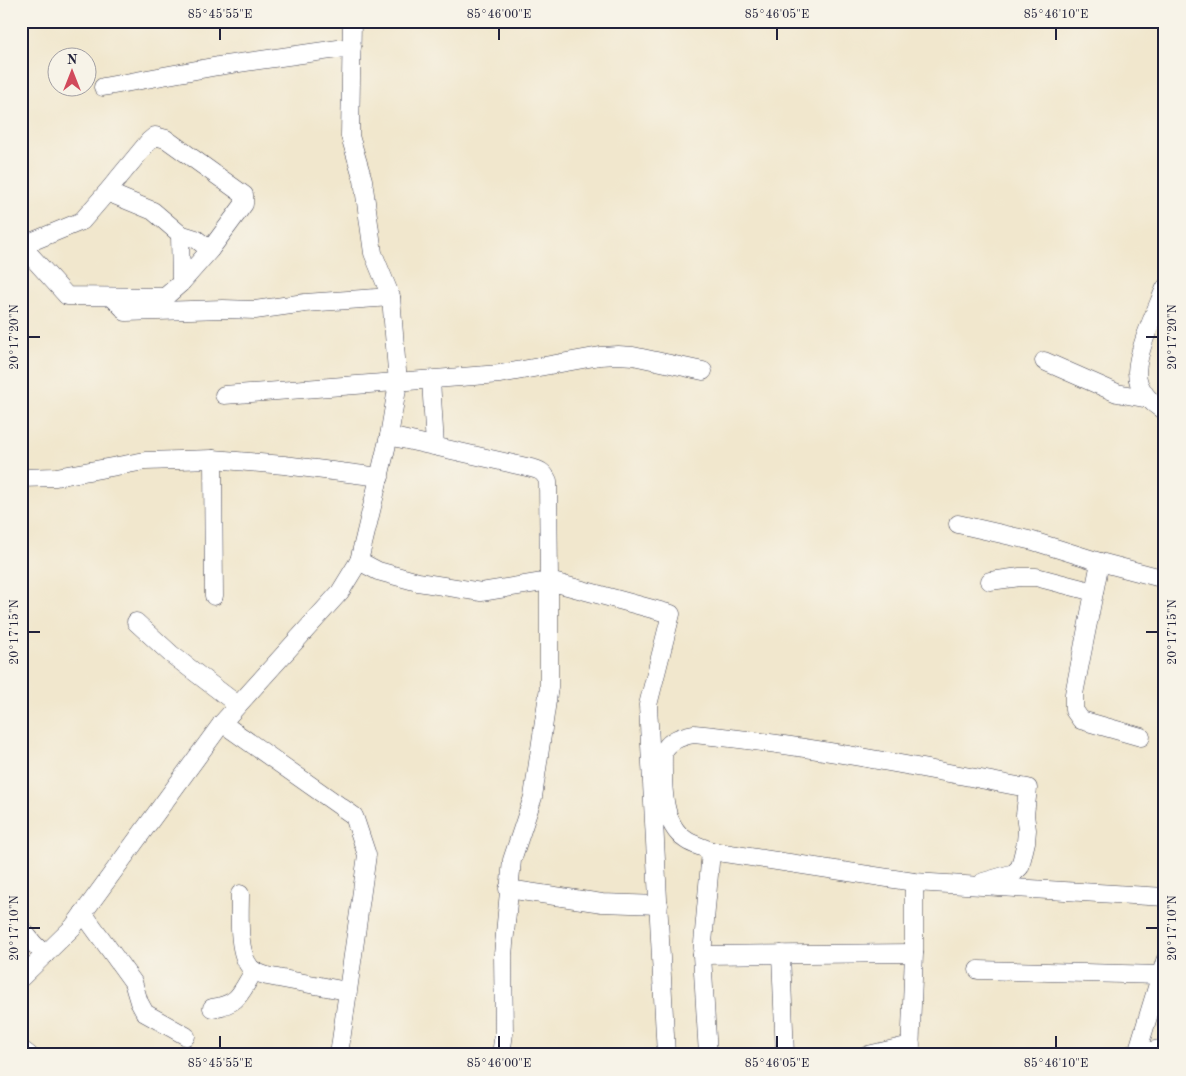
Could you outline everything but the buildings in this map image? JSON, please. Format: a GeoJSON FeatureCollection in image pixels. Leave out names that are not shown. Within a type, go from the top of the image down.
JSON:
{"type":"FeatureCollection","features":[{"type":"Feature","properties":{"kind":"street"},"geometry":{"type":"LineString","coordinates":[[21,978],[73,927],[222,723],[340,592],[360,561],[389,436],[398,382],[391,297],[373,253],[363,180],[350,136],[352,21]]}},
{"type":"Feature","properties":{"kind":"street"},"geometry":{"type":"LineString","coordinates":[[103,87],[218,66],[352,47]]}},
{"type":"Feature","properties":{"kind":"street"},"geometry":{"type":"LineString","coordinates":[[155,136],[166,139],[244,195],[244,204],[210,250],[181,283],[165,297],[67,296],[22,246],[82,221],[148,141],[155,136]]}},
{"type":"Feature","properties":{"kind":"street"},"geometry":{"type":"LineString","coordinates":[[107,192],[153,211],[180,234],[196,239],[210,250]]}},
{"type":"Feature","properties":{"kind":"street"},"geometry":{"type":"LineString","coordinates":[[180,234],[181,283]]}},
{"type":"Feature","properties":{"kind":"street"},"geometry":{"type":"LineString","coordinates":[[1165,288],[1141,352],[1137,373],[1143,392],[1155,406],[1165,411]]}},
{"type":"Feature","properties":{"kind":"street"},"geometry":{"type":"LineString","coordinates":[[112,297],[126,312],[146,313],[223,309],[255,310],[312,302],[391,297]]}},
{"type":"Feature","properties":{"kind":"street"},"geometry":{"type":"LineString","coordinates":[[224,395],[500,374],[600,356],[618,355],[633,356],[703,371]]}},
{"type":"Feature","properties":{"kind":"street"},"geometry":{"type":"LineString","coordinates":[[1044,361],[1117,393],[1149,399]]}},
{"type":"Feature","properties":{"kind":"street"},"geometry":{"type":"LineString","coordinates":[[431,380],[435,446]]}},
{"type":"Feature","properties":{"kind":"street"},"geometry":{"type":"LineString","coordinates":[[389,436],[540,470],[548,481],[549,686],[533,797],[512,860],[508,889],[503,955],[504,1033],[501,1055]]}},
{"type":"Feature","properties":{"kind":"street"},"geometry":{"type":"LineString","coordinates":[[21,478],[56,477],[144,461],[212,459],[284,465],[380,477]]}},
{"type":"Feature","properties":{"kind":"street"},"geometry":{"type":"LineString","coordinates":[[212,459],[214,596]]}},
{"type":"Feature","properties":{"kind":"street"},"geometry":{"type":"LineString","coordinates":[[958,524],[1033,541],[1100,562],[1165,579]]}},
{"type":"Feature","properties":{"kind":"street"},"geometry":{"type":"LineString","coordinates":[[360,561],[378,571],[418,582],[481,592],[549,581],[671,614],[648,705],[666,1055]]}},
{"type":"Feature","properties":{"kind":"street"},"geometry":{"type":"LineString","coordinates":[[1100,562],[1074,694],[1074,710],[1081,720],[1141,736]]}},
{"type":"Feature","properties":{"kind":"street"},"geometry":{"type":"LineString","coordinates":[[990,581],[1036,577],[1094,592]]}},
{"type":"Feature","properties":{"kind":"street"},"geometry":{"type":"LineString","coordinates":[[136,622],[171,654],[238,705]]}},
{"type":"Feature","properties":{"kind":"street"},"geometry":{"type":"LineString","coordinates":[[222,723],[354,816],[367,855],[339,1055]]}},
{"type":"Feature","properties":{"kind":"street"},"geometry":{"type":"LineString","coordinates":[[970,886],[1014,873],[1018,870],[1026,842],[1025,815],[1028,788],[757,740],[694,734],[683,736],[666,746],[663,753],[666,810],[674,827],[685,840],[711,850],[914,882],[970,886],[1165,897]]}},
{"type":"Feature","properties":{"kind":"street"},"geometry":{"type":"LineString","coordinates":[[708,1055],[702,954],[711,850]]}},
{"type":"Feature","properties":{"kind":"street"},"geometry":{"type":"LineString","coordinates":[[868,1055],[910,1050],[914,954],[914,882]]}},
{"type":"Feature","properties":{"kind":"street"},"geometry":{"type":"LineString","coordinates":[[508,889],[602,903],[659,905]]}},
{"type":"Feature","properties":{"kind":"street"},"geometry":{"type":"LineString","coordinates":[[240,894],[241,938],[248,965],[254,971],[266,976],[347,991]]}},
{"type":"Feature","properties":{"kind":"street"},"geometry":{"type":"LineString","coordinates":[[83,913],[133,982],[139,1002],[145,1013],[186,1036]]}},
{"type":"Feature","properties":{"kind":"street"},"geometry":{"type":"LineString","coordinates":[[21,928],[32,943],[45,955]]}},
{"type":"Feature","properties":{"kind":"street"},"geometry":{"type":"LineString","coordinates":[[702,954],[914,954]]}},
{"type":"Feature","properties":{"kind":"street"},"geometry":{"type":"LineString","coordinates":[[781,954],[785,1055]]}},
{"type":"Feature","properties":{"kind":"street"},"geometry":{"type":"LineString","coordinates":[[978,970],[1162,968],[1133,1054],[1165,1048]]}},
{"type":"Feature","properties":{"kind":"street"},"geometry":{"type":"LineString","coordinates":[[212,1008],[226,1006],[235,1001],[254,971]]}},
{"type":"Feature","properties":{"kind":"street"},"geometry":{"type":"LineString","coordinates":[[21,1049],[29,1055]]}}]}
